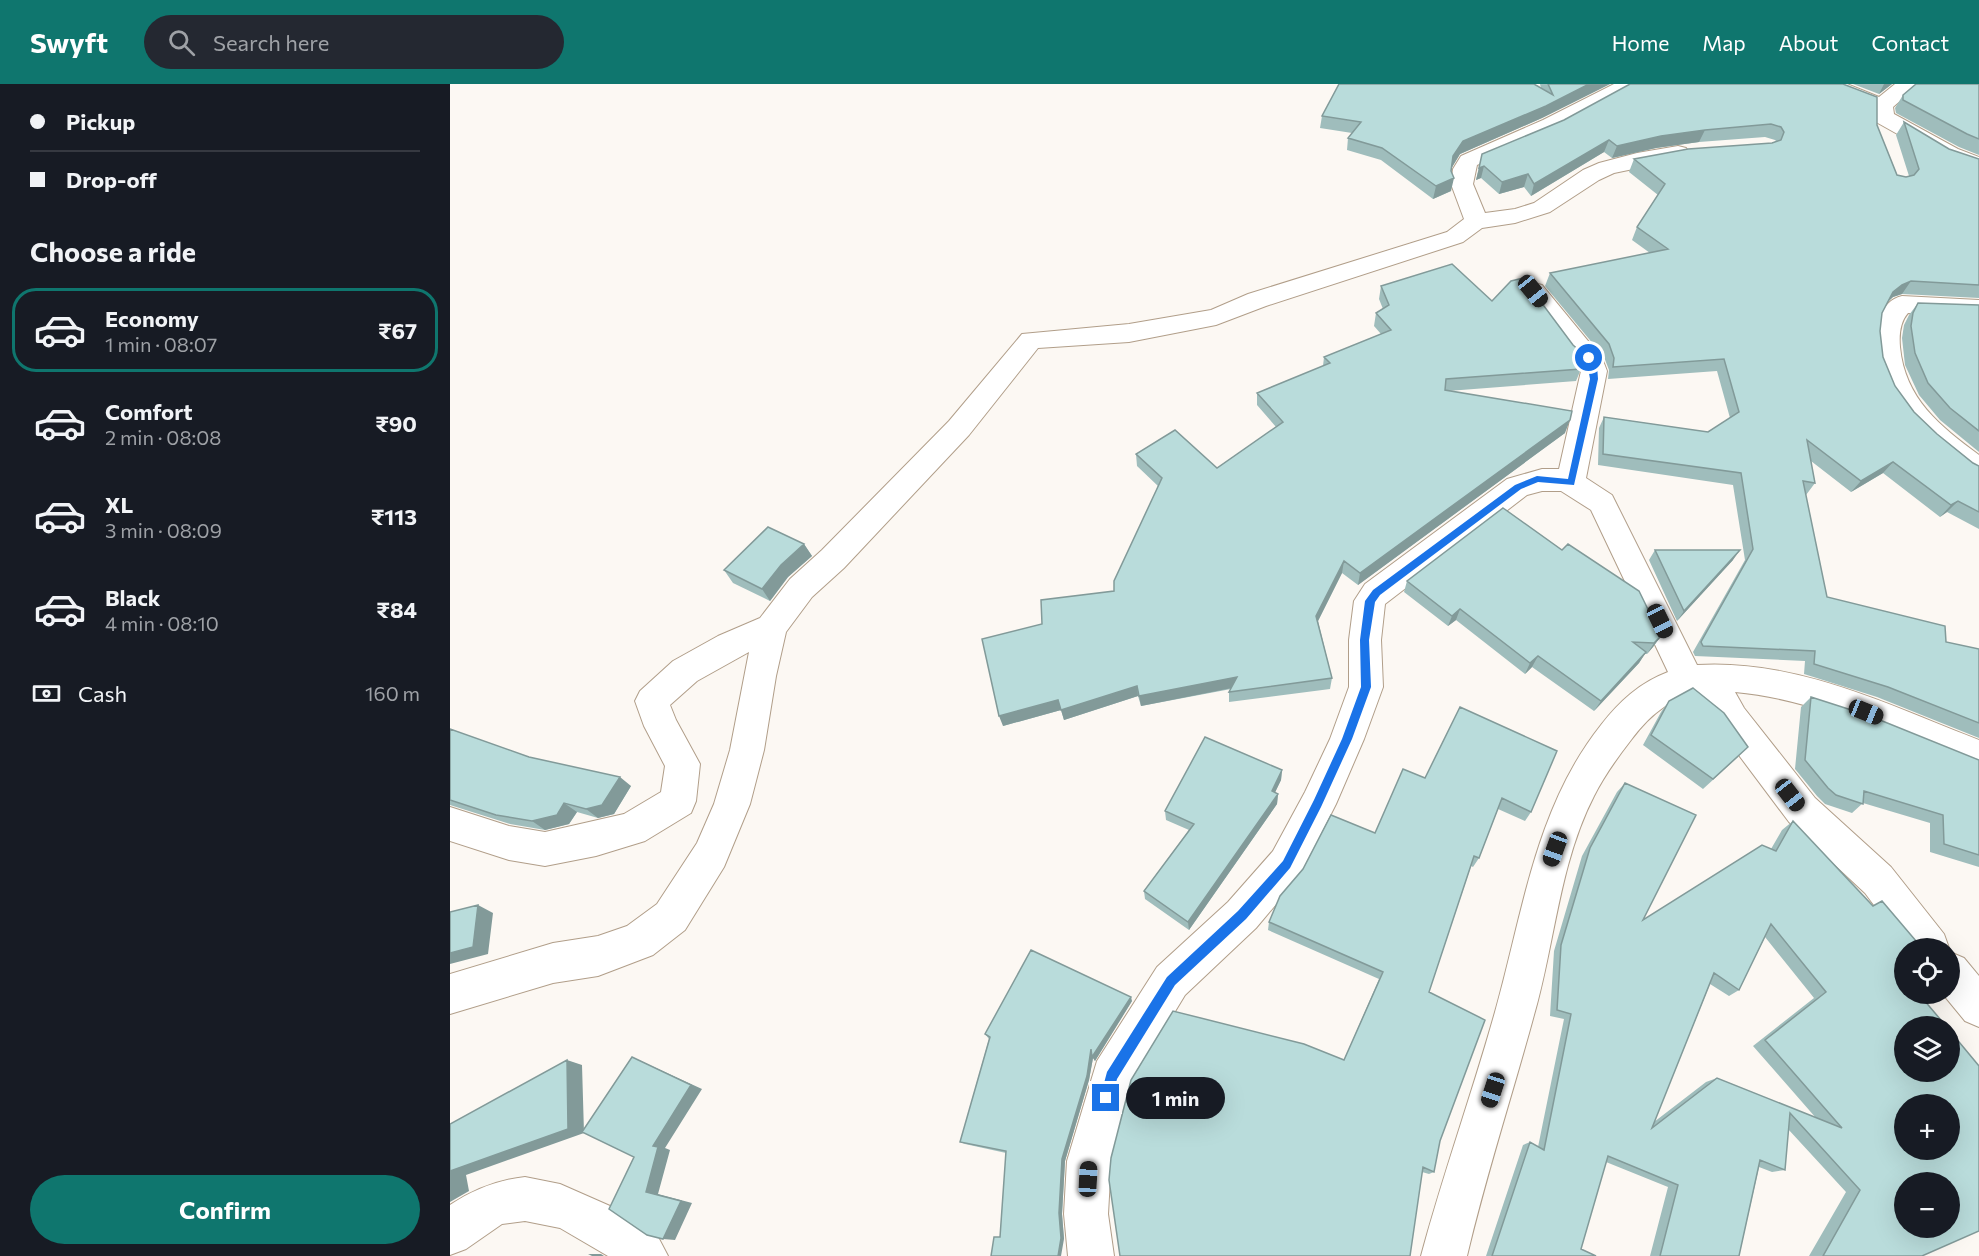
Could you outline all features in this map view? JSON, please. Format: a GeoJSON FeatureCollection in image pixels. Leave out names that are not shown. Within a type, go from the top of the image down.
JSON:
{"type":"FeatureCollection","features":[{"type":"Feature","properties":{"kind":"street"},"geometry":{"type":"LineString","coordinates":[[1476,221],[1461,181],[1461,171],[1469,161],[1551,125],[1623,88],[1624,84]]}},
{"type":"Feature","properties":{"kind":"street"},"geometry":{"type":"LineString","coordinates":[[1828,84],[1883,120],[1950,154],[1979,165]]}},
{"type":"Feature","properties":{"kind":"street"},"geometry":{"type":"LineString","coordinates":[[1883,120],[1903,88],[1929,84]]}},
{"type":"Feature","properties":{"kind":"street"},"geometry":{"type":"LineString","coordinates":[[450,994],[553,963],[598,956],[639,942],[671,917],[711,855],[732,804],[747,750],[759,676],[771,627],[801,588],[833,559],[959,428],[1031,340],[1085,338],[1129,333],[1216,317],[1257,300],[1455,237],[1476,221],[1532,212],[1553,202],[1598,172],[1623,163],[1695,151]]}},
{"type":"Feature","properties":{"kind":"street"},"geometry":{"type":"LineString","coordinates":[[1533,291],[1579,350],[1589,358],[1594,371],[1571,483]]}},
{"type":"Feature","properties":{"kind":"street"},"geometry":{"type":"LineString","coordinates":[[1979,308],[1902,304],[1891,315],[1886,337],[1893,382],[1911,409],[1935,436],[1979,470]]}},
{"type":"Feature","properties":{"kind":"street"},"geometry":{"type":"LineString","coordinates":[[1091,1256],[1086,1214],[1089,1161],[1112,1076],[1171,981],[1242,915],[1286,864],[1332,771],[1366,687],[1365,640],[1370,601],[1377,593],[1518,487],[1537,479],[1561,480],[1579,485],[1602,503],[1699,679],[1732,718],[1802,810],[1878,880],[1922,938]]}},
{"type":"Feature","properties":{"kind":"street"},"geometry":{"type":"LineString","coordinates":[[450,824],[509,843],[545,849],[632,829],[678,801],[683,764],[661,726],[652,701],[685,671],[729,646],[771,627]]}},
{"type":"Feature","properties":{"kind":"street"},"geometry":{"type":"LineString","coordinates":[[1444,1256],[1461,1190],[1524,980],[1548,868],[1574,795],[1605,742],[1636,707],[1657,693],[1699,679],[1749,678],[1808,690],[1979,756]]}},
{"type":"Feature","properties":{"kind":"street"},"geometry":{"type":"LineString","coordinates":[[1960,984],[1979,1007]]}},
{"type":"Feature","properties":{"kind":"street"},"geometry":{"type":"LineString","coordinates":[[450,1233],[474,1215],[506,1201],[546,1200],[592,1220],[641,1251],[645,1256]]}},
{"type":"Feature","properties":{"kind":"building"},"geometry":{"type":"Polygon","coordinates":[[[1339,84],[1534,84],[1553,95],[1548,84],[1589,84],[1546,106],[1463,141],[1453,156],[1451,171],[1454,178],[1436,186],[1382,148],[1348,138],[1361,122],[1322,116],[1339,84]]]}},
{"type":"Feature","properties":{"kind":"building"},"geometry":{"type":"Polygon","coordinates":[[[1630,84],[1843,84],[1877,97],[1877,125],[1897,175],[1906,177],[1914,175],[1919,169],[1904,122],[1949,149],[1979,159],[1979,285],[1911,281],[1902,285],[1893,292],[1882,313],[1880,331],[1883,357],[1895,386],[1914,412],[1937,434],[1979,466],[1979,512],[1958,501],[1951,505],[1893,462],[1861,481],[1807,440],[1815,483],[1803,481],[1827,597],[1945,626],[1946,642],[1979,649],[1979,723],[1888,687],[1814,664],[1815,651],[1703,646],[1701,642],[1753,549],[1741,473],[1603,454],[1604,417],[1708,432],[1739,412],[1724,359],[1613,367],[1614,358],[1609,344],[1550,273],[1668,249],[1637,227],[1665,184],[1634,159],[1688,149],[1772,143],[1781,140],[1784,132],[1781,127],[1771,124],[1661,136],[1617,146],[1609,140],[1534,184],[1528,174],[1502,182],[1484,166],[1479,168],[1482,154],[1564,120],[1630,84]]]}},
{"type":"Feature","properties":{"kind":"building"},"geometry":{"type":"Polygon","coordinates":[[[1916,84],[1979,84],[1979,139],[1903,100],[1903,95],[1916,84]]]}},
{"type":"Feature","properties":{"kind":"building"},"geometry":{"type":"Polygon","coordinates":[[[1452,264],[1492,301],[1511,281],[1523,278],[1573,345],[1581,352],[1584,359],[1581,369],[1446,379],[1445,390],[1572,411],[1570,420],[1360,573],[1344,561],[1316,616],[1332,678],[1229,692],[1237,677],[1139,696],[1137,686],[1061,710],[1058,700],[999,716],[982,639],[1042,624],[1041,600],[1114,591],[1114,581],[1162,478],[1136,454],[1175,430],[1217,468],[1283,422],[1257,393],[1330,363],[1324,357],[1391,330],[1376,313],[1389,305],[1381,286],[1452,264]]]}},
{"type":"Feature","properties":{"kind":"building"},"geometry":{"type":"Polygon","coordinates":[[[1918,303],[1979,305],[1979,431],[1950,408],[1928,383],[1915,353],[1911,326],[1913,313],[1918,303]]]}},
{"type":"Feature","properties":{"kind":"building"},"geometry":{"type":"Polygon","coordinates":[[[1503,508],[1562,550],[1568,544],[1639,591],[1661,636],[1654,643],[1633,642],[1646,652],[1601,701],[1538,656],[1530,663],[1460,609],[1452,616],[1407,581],[1503,508]]]}},
{"type":"Feature","properties":{"kind":"building"},"geometry":{"type":"Polygon","coordinates":[[[768,527],[804,544],[781,565],[762,589],[724,570],[768,527]]]}},
{"type":"Feature","properties":{"kind":"building"},"geometry":{"type":"Polygon","coordinates":[[[1655,550],[1740,550],[1684,611],[1655,550]]]}},
{"type":"Feature","properties":{"kind":"building"},"geometry":{"type":"Polygon","coordinates":[[[1693,688],[1724,713],[1748,747],[1713,779],[1651,735],[1669,701],[1693,688]]]}},
{"type":"Feature","properties":{"kind":"building"},"geometry":{"type":"Polygon","coordinates":[[[1811,697],[1870,716],[1979,760],[1979,855],[1944,844],[1943,815],[1864,791],[1863,804],[1836,795],[1828,788],[1805,760],[1811,697]]]}},
{"type":"Feature","properties":{"kind":"building"},"geometry":{"type":"Polygon","coordinates":[[[1460,707],[1557,751],[1531,812],[1502,798],[1479,858],[1474,856],[1429,992],[1485,1020],[1440,1141],[1434,1172],[1423,1167],[1410,1256],[1120,1256],[1109,1180],[1111,1158],[1131,1080],[1173,1011],[1304,1044],[1344,1060],[1383,972],[1269,922],[1280,896],[1303,869],[1331,815],[1375,833],[1403,769],[1425,778],[1460,707]]]}},
{"type":"Feature","properties":{"kind":"building"},"geometry":{"type":"Polygon","coordinates":[[[450,729],[529,757],[620,777],[602,805],[586,809],[564,803],[557,815],[532,821],[496,815],[450,800],[450,729]]]}},
{"type":"Feature","properties":{"kind":"building"},"geometry":{"type":"Polygon","coordinates":[[[1205,737],[1282,770],[1272,791],[1278,794],[1188,922],[1144,891],[1194,824],[1165,811],[1205,737]]]}},
{"type":"Feature","properties":{"kind":"building"},"geometry":{"type":"Polygon","coordinates":[[[1625,783],[1696,815],[1643,920],[1762,845],[1776,851],[1793,821],[1873,906],[1882,901],[1913,938],[1894,938],[1894,1004],[1927,1004],[1938,1016],[1894,1016],[1894,1082],[1960,1082],[1960,1043],[1979,1066],[1979,1231],[1922,1256],[1823,1256],[1860,1190],[1790,1113],[1785,1170],[1760,1160],[1739,1256],[1660,1256],[1678,1185],[1608,1156],[1581,1249],[1596,1256],[1492,1256],[1530,1142],[1544,1150],[1571,1014],[1557,1010],[1561,945],[1590,848],[1625,783]],[[1771,924],[1739,990],[1714,973],[1652,1128],[1717,1078],[1842,1128],[1765,1040],[1826,992],[1771,924]]]}},
{"type":"Feature","properties":{"kind":"building"},"geometry":{"type":"Polygon","coordinates":[[[478,905],[473,947],[450,953],[450,912],[478,905]]]}},
{"type":"Feature","properties":{"kind":"building"},"geometry":{"type":"Polygon","coordinates":[[[1031,950],[1131,997],[1092,1057],[1091,1049],[1087,1076],[1062,1159],[1059,1213],[1061,1238],[1058,1256],[991,1256],[994,1237],[1000,1237],[1006,1151],[960,1142],[990,1037],[985,1034],[1031,950]]]}},
{"type":"Feature","properties":{"kind":"building"},"geometry":{"type":"Polygon","coordinates":[[[632,1057],[691,1085],[653,1146],[658,1147],[646,1192],[681,1201],[663,1239],[647,1235],[609,1209],[634,1157],[582,1132],[632,1057]]]}},
{"type":"Feature","properties":{"kind":"building"},"geometry":{"type":"Polygon","coordinates":[[[567,1060],[568,1129],[450,1171],[450,1124],[567,1060]]]}},
{"type":"Feature","properties":{"kind":"route"},"geometry":{"type":"LineString","coordinates":[[1106,1098],[1112,1076],[1171,981],[1242,915],[1286,864],[1318,804],[1347,739],[1366,687],[1365,640],[1370,601],[1377,593],[1518,487],[1537,479],[1561,480],[1571,483],[1576,451],[1594,379],[1593,365],[1589,358]]}}]}
